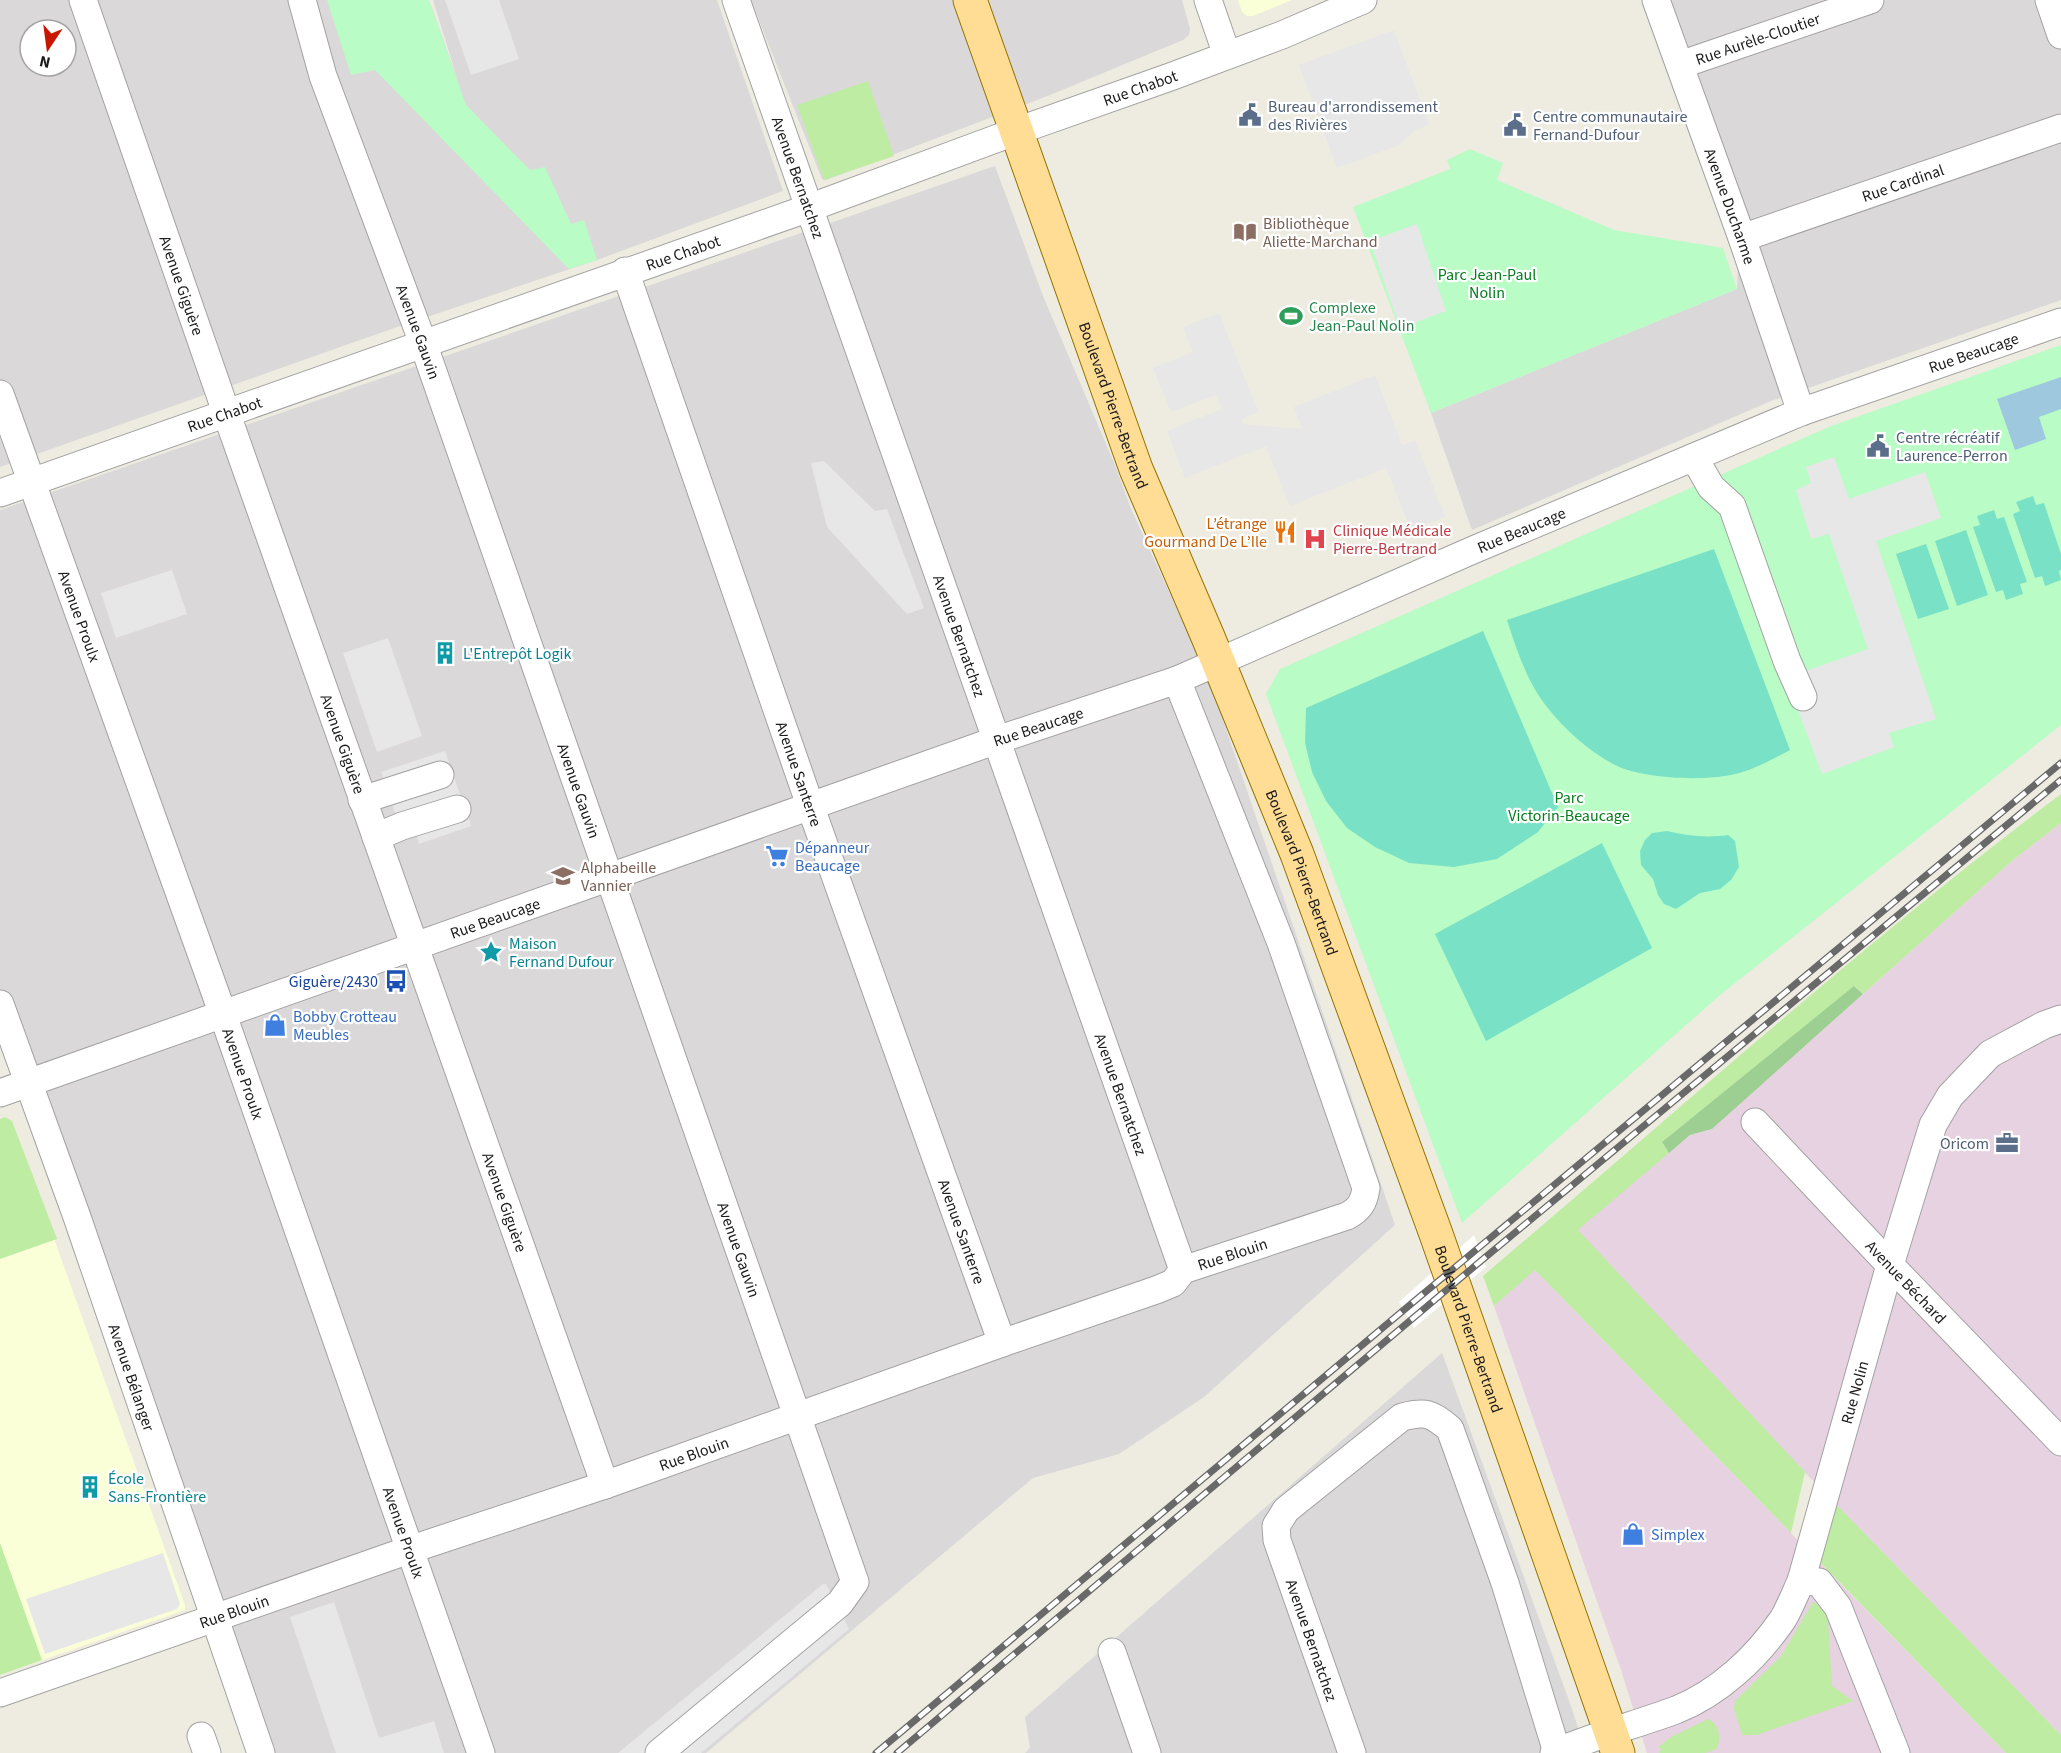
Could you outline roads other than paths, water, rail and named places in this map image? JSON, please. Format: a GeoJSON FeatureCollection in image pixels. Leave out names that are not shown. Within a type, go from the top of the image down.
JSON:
{"type":"FeatureCollection","features":[{"type":"Feature","properties":{"kind":"main road","name":"Boulevard Pierre-Bertrand"},"geometry":{"type":"LineString","coordinates":[[970,0],[1136,469],[1298,854],[1436,1234],[1615,1742]]}},
{"type":"Feature","properties":{"kind":"street","name":"Avenue Giguère"},"geometry":{"type":"LineString","coordinates":[[83,0],[362,800],[605,1485]]}},
{"type":"Feature","properties":{"kind":"street","name":"Avenue Gauvin"},"geometry":{"type":"LineString","coordinates":[[302,0],[323,76],[423,343],[855,1582],[840,1603],[659,1753]]}},
{"type":"Feature","properties":{"kind":"street","name":"Avenue Bernatchez"},"geometry":{"type":"LineString","coordinates":[[736,0],[1183,1270]]}},
{"type":"Feature","properties":{"kind":"street"},"geometry":{"type":"LineString","coordinates":[[1208,0],[1227,55]]}},
{"type":"Feature","properties":{"kind":"street","name":"Rue Chabot"},"geometry":{"type":"LineString","coordinates":[[0,493],[809,208],[1282,35],[1363,0]]}},
{"type":"Feature","properties":{"kind":"street","name":"Avenue Ducharme"},"geometry":{"type":"LineString","coordinates":[[1656,0],[1742,238],[1801,412]]}},
{"type":"Feature","properties":{"kind":"street","name":"Rue Aurèle-Cloutier"},"geometry":{"type":"LineString","coordinates":[[1680,65],[1870,0]]}},
{"type":"Feature","properties":{"kind":"street"},"geometry":{"type":"LineString","coordinates":[[2049,0],[2061,35]]}},
{"type":"Feature","properties":{"kind":"street","name":"Rue Cardinal"},"geometry":{"type":"LineString","coordinates":[[1742,238],[2061,128]]}},
{"type":"Feature","properties":{"kind":"street","name":"Avenue Santerre"},"geometry":{"type":"LineString","coordinates":[[625,271],[1002,1343]]}},
{"type":"Feature","properties":{"kind":"street","name":"Rue Beaucage"},"geometry":{"type":"LineString","coordinates":[[0,1093],[1177,680],[1801,412],[2061,322]]}},
{"type":"Feature","properties":{"kind":"street","name":"Avenue Proulx"},"geometry":{"type":"LineString","coordinates":[[0,394],[223,1015],[481,1753]]}},
{"type":"Feature","properties":{"kind":"street"},"geometry":{"type":"LineString","coordinates":[[1694,457],[1711,487],[1732,506],[1786,661],[1803,697]]}},
{"type":"Feature","properties":{"kind":"street","name":"Rue Blouin"},"geometry":{"type":"LineString","coordinates":[[0,1693],[409,1550],[605,1485],[1156,1290],[1173,1283],[1183,1270],[1358,1211],[1365,1199],[1366,1188],[1281,943],[1177,680]]}},
{"type":"Feature","properties":{"kind":"street"},"geometry":{"type":"LineString","coordinates":[[362,800],[440,775]]}},
{"type":"Feature","properties":{"kind":"street"},"geometry":{"type":"LineString","coordinates":[[376,837],[402,826],[457,809]]}},
{"type":"Feature","properties":{"kind":"street","name":"Avenue Bélanger"},"geometry":{"type":"LineString","coordinates":[[0,1004],[77,1217],[261,1753]]}},
{"type":"Feature","properties":{"kind":"street","name":"Rue Nolin"},"geometry":{"type":"LineString","coordinates":[[1556,1752],[1615,1742],[1715,1689],[1762,1648],[1784,1616],[1801,1581],[1890,1265],[1933,1125],[1950,1096],[1990,1054],[2044,1025],[2061,1019]]}},
{"type":"Feature","properties":{"kind":"street","name":"Avenue Béchard"},"geometry":{"type":"LineString","coordinates":[[1755,1122],[1890,1265],[2060,1439]]}},
{"type":"Feature","properties":{"kind":"street","name":"Avenue Bernatchez"},"geometry":{"type":"LineString","coordinates":[[1352,1753],[1277,1540],[1276,1526],[1286,1510],[1402,1417],[1421,1412],[1435,1417],[1450,1429],[1505,1583],[1556,1752]]}},
{"type":"Feature","properties":{"kind":"street"},"geometry":{"type":"LineString","coordinates":[[1801,1581],[1819,1582],[1838,1607],[1896,1753]]}},
{"type":"Feature","properties":{"kind":"street"},"geometry":{"type":"LineString","coordinates":[[1112,1652],[1146,1753]]}},
{"type":"Feature","properties":{"kind":"water"},"geometry":{"type":"Polygon","coordinates":[[[2061,377],[2061,409],[2039,417],[2046,439],[2015,450],[1997,399],[2061,377]]]}},
{"type":"Feature","properties":{"kind":"railway"},"geometry":{"type":"LineString","coordinates":[[876,1753],[2061,763]]}},
{"type":"Feature","properties":{"kind":"railway"},"geometry":{"type":"LineString","coordinates":[[897,1753],[1482,1260],[2061,780]]}},
{"type":"Feature","properties":{"kind":"place","name":"Bureau d'arrondissement des Rivières"},"geometry":{"type":"Point","coordinates":[1250,115]}},
{"type":"Feature","properties":{"kind":"place","name":"Centre communautaire Fernand-Dufour"},"geometry":{"type":"Point","coordinates":[1515,125]}},
{"type":"Feature","properties":{"kind":"place","name":"Bibliothèque Aliette-Marchand"},"geometry":{"type":"Point","coordinates":[1245,232]}},
{"type":"Feature","properties":{"kind":"place","name":"Complexe Jean-Paul Nolin"},"geometry":{"type":"Point","coordinates":[1291,316]}},
{"type":"Feature","properties":{"kind":"place","name":"Centre récréatif Laurence-Perron"},"geometry":{"type":"Point","coordinates":[1878,446]}},
{"type":"Feature","properties":{"kind":"place","name":"L’étrange Gourmand De L’Ile"},"geometry":{"type":"Point","coordinates":[1285,532]}},
{"type":"Feature","properties":{"kind":"place","name":"Clinique Médicale Pierre-Bertrand"},"geometry":{"type":"Point","coordinates":[1315,539]}},
{"type":"Feature","properties":{"kind":"place","name":"L'Entrepôt Logik"},"geometry":{"type":"Point","coordinates":[445,653]}},
{"type":"Feature","properties":{"kind":"place","name":"Dépanneur Beaucage"},"geometry":{"type":"Point","coordinates":[777,856]}},
{"type":"Feature","properties":{"kind":"place","name":"Alphabeille Vannier"},"geometry":{"type":"Point","coordinates":[563,876]}},
{"type":"Feature","properties":{"kind":"place","name":"Maison Fernand Dufour"},"geometry":{"type":"Point","coordinates":[491,952]}},
{"type":"Feature","properties":{"kind":"place","name":"Giguère/2430"},"geometry":{"type":"Point","coordinates":[396,981]}},
{"type":"Feature","properties":{"kind":"place","name":"Bobby Crotteau Meubles"},"geometry":{"type":"Point","coordinates":[275,1025]}},
{"type":"Feature","properties":{"kind":"place","name":"Oricom"},"geometry":{"type":"Point","coordinates":[2007,1143]}},
{"type":"Feature","properties":{"kind":"place","name":"École Sans-Frontière"},"geometry":{"type":"Point","coordinates":[90,1487]}},
{"type":"Feature","properties":{"kind":"place","name":"Simplex"},"geometry":{"type":"Point","coordinates":[1633,1534]}},
{"type":"Feature","properties":{"kind":"park label","name":"Parc Jean-Paul Nolin"},"geometry":{"type":"Point","coordinates":[1487,283]}},
{"type":"Feature","properties":{"kind":"park label","name":"Parc Victorin-Beaucage"},"geometry":{"type":"Point","coordinates":[1569,806]}}]}
